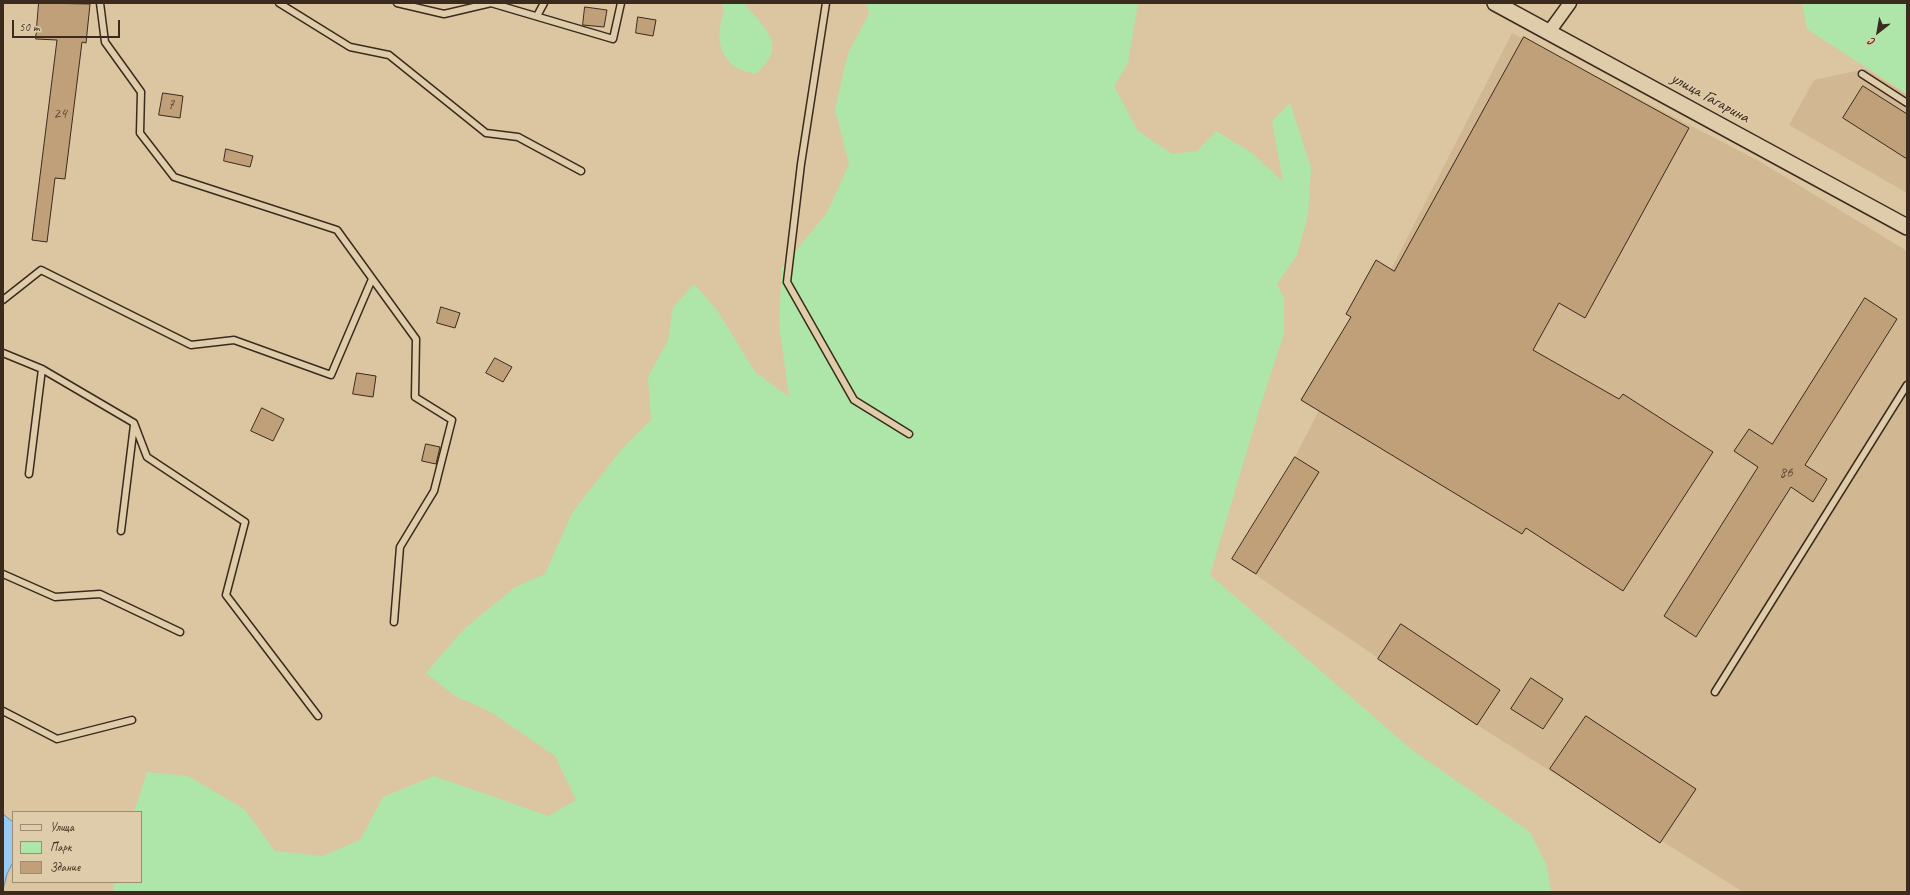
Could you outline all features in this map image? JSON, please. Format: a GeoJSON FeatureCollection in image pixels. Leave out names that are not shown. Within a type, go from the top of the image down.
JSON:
{"type":"FeatureCollection","features":[{"type":"Feature","properties":{"kind":"street","name":"улица Гагарина"},"geometry":{"type":"LineString","coordinates":[[1495,3],[1907,227]]}},
{"type":"Feature","properties":{"kind":"street"},"geometry":{"type":"LineString","coordinates":[[1549,32],[1570,3]]}},
{"type":"Feature","properties":{"kind":"lane"},"geometry":{"type":"LineString","coordinates":[[100,3],[105,42],[141,92],[140,133],[174,177],[337,230],[416,339],[415,397],[452,420],[434,491],[400,547],[394,622]]}},
{"type":"Feature","properties":{"kind":"lane"},"geometry":{"type":"LineString","coordinates":[[279,3],[350,47],[389,55],[486,133],[518,137],[581,171]]}},
{"type":"Feature","properties":{"kind":"lane"},"geometry":{"type":"LineString","coordinates":[[398,3],[444,14],[491,3],[613,39],[621,3]]}},
{"type":"Feature","properties":{"kind":"lane"},"geometry":{"type":"LineString","coordinates":[[537,16],[544,3]]}},
{"type":"Feature","properties":{"kind":"lane"},"geometry":{"type":"LineString","coordinates":[[826,3],[801,164],[787,282],[854,400],[909,434]]}},
{"type":"Feature","properties":{"kind":"lane"},"geometry":{"type":"LineString","coordinates":[[1862,74],[1907,103]]}},
{"type":"Feature","properties":{"kind":"lane"},"geometry":{"type":"LineString","coordinates":[[3,300],[41,270],[192,345],[234,340],[331,375],[372,279]]}},
{"type":"Feature","properties":{"kind":"lane"},"geometry":{"type":"LineString","coordinates":[[3,353],[42,369],[134,423],[147,457],[245,522],[226,595],[318,716]]}},
{"type":"Feature","properties":{"kind":"lane"},"geometry":{"type":"LineString","coordinates":[[30,474],[42,369]]}},
{"type":"Feature","properties":{"kind":"lane"},"geometry":{"type":"LineString","coordinates":[[1715,692],[1907,385]]}},
{"type":"Feature","properties":{"kind":"lane"},"geometry":{"type":"LineString","coordinates":[[121,531],[134,423]]}},
{"type":"Feature","properties":{"kind":"lane"},"geometry":{"type":"LineString","coordinates":[[3,574],[55,596],[100,594],[180,632]]}},
{"type":"Feature","properties":{"kind":"lane"},"geometry":{"type":"LineString","coordinates":[[3,711],[57,739],[132,720]]}},
{"type":"Feature","properties":{"kind":"shaded area"},"geometry":{"type":"Polygon","coordinates":[[[1512,33],[1759,161],[1907,251],[1907,892],[1743,892],[1477,725],[1232,559],[1295,457],[1512,33]]]}},
{"type":"Feature","properties":{"kind":"shaded area"},"geometry":{"type":"Polygon","coordinates":[[[1865,69],[1907,95],[1907,193],[1789,125],[1814,80],[1865,69]]]}},
{"type":"Feature","properties":{"kind":"green space"},"geometry":{"type":"Polygon","coordinates":[[[721,3],[745,3],[768,33],[772,46],[771,53],[769,59],[756,74],[735,67],[729,61],[721,48],[720,26],[724,9],[721,3]]]}},
{"type":"Feature","properties":{"kind":"green space"},"geometry":{"type":"Polygon","coordinates":[[[867,3],[1138,3],[1128,63],[1114,86],[1138,131],[1172,154],[1197,151],[1216,131],[1252,153],[1283,182],[1272,121],[1290,103],[1311,168],[1308,215],[1297,255],[1277,284],[1284,299],[1284,333],[1260,407],[1210,575],[1412,750],[1530,832],[1547,866],[1551,892],[113,892],[115,883],[142,883],[142,811],[134,811],[147,772],[188,776],[244,809],[275,851],[322,856],[360,840],[383,797],[434,776],[548,816],[576,800],[555,756],[491,712],[455,696],[426,673],[464,629],[515,587],[545,574],[572,513],[620,451],[651,420],[648,377],[668,340],[673,307],[694,284],[717,310],[755,372],[789,397],[779,324],[782,267],[827,213],[849,164],[835,109],[848,53],[869,14],[867,3]]]}},
{"type":"Feature","properties":{"kind":"green space"},"geometry":{"type":"Polygon","coordinates":[[[1802,3],[1907,3],[1907,94],[1807,29],[1802,3]]]}},
{"type":"Feature","properties":{"kind":"water"},"geometry":{"type":"Polygon","coordinates":[[[3,814],[12,821],[12,864],[7,874],[3,890],[3,814]]]}},
{"type":"Feature","properties":{"kind":"building"},"geometry":{"type":"Polygon","coordinates":[[[39,3],[90,4],[86,43],[82,42],[65,179],[55,178],[47,242],[32,240],[57,40],[36,39],[39,3]]]}},
{"type":"Feature","properties":{"kind":"building"},"geometry":{"type":"Polygon","coordinates":[[[585,7],[607,10],[604,27],[583,25],[585,7]]]}},
{"type":"Feature","properties":{"kind":"building"},"geometry":{"type":"Polygon","coordinates":[[[638,17],[656,20],[653,36],[636,33],[638,17]]]}},
{"type":"Feature","properties":{"kind":"building"},"geometry":{"type":"Polygon","coordinates":[[[1524,37],[1689,128],[1585,318],[1559,303],[1533,350],[1619,399],[1623,394],[1713,452],[1623,591],[1526,528],[1522,534],[1301,400],[1351,317],[1346,314],[1376,260],[1394,271],[1524,37]]]}},
{"type":"Feature","properties":{"kind":"building"},"geometry":{"type":"Polygon","coordinates":[[[1863,86],[1907,114],[1907,159],[1843,118],[1863,86]]]}},
{"type":"Feature","properties":{"kind":"building"},"geometry":{"type":"Polygon","coordinates":[[[163,93],[183,96],[180,118],[159,115],[163,93]]]}},
{"type":"Feature","properties":{"kind":"building"},"geometry":{"type":"Polygon","coordinates":[[[226,149],[253,156],[250,167],[224,161],[226,149]]]}},
{"type":"Feature","properties":{"kind":"building"},"geometry":{"type":"Polygon","coordinates":[[[1865,298],[1897,319],[1805,465],[1827,479],[1813,502],[1791,487],[1696,637],[1664,616],[1758,467],[1734,451],[1749,429],[1772,444],[1865,298]]]}},
{"type":"Feature","properties":{"kind":"building"},"geometry":{"type":"Polygon","coordinates":[[[441,307],[460,313],[455,328],[437,323],[441,307]]]}},
{"type":"Feature","properties":{"kind":"building"},"geometry":{"type":"Polygon","coordinates":[[[495,358],[512,367],[503,382],[486,373],[495,358]]]}},
{"type":"Feature","properties":{"kind":"building"},"geometry":{"type":"Polygon","coordinates":[[[357,373],[376,376],[373,397],[353,394],[357,373]]]}},
{"type":"Feature","properties":{"kind":"building"},"geometry":{"type":"Polygon","coordinates":[[[262,408],[284,419],[273,441],[251,431],[262,408]]]}},
{"type":"Feature","properties":{"kind":"building"},"geometry":{"type":"Polygon","coordinates":[[[426,444],[440,447],[436,464],[422,461],[426,444]]]}},
{"type":"Feature","properties":{"kind":"building"},"geometry":{"type":"Polygon","coordinates":[[[1295,457],[1319,472],[1256,574],[1232,559],[1295,457]]]}},
{"type":"Feature","properties":{"kind":"building"},"geometry":{"type":"Polygon","coordinates":[[[1401,624],[1500,690],[1477,725],[1378,659],[1401,624]]]}},
{"type":"Feature","properties":{"kind":"building"},"geometry":{"type":"Polygon","coordinates":[[[1531,678],[1563,699],[1543,729],[1511,709],[1531,678]]]}},
{"type":"Feature","properties":{"kind":"building"},"geometry":{"type":"Polygon","coordinates":[[[1586,716],[1696,789],[1660,843],[1550,769],[1586,716]]]}}]}
